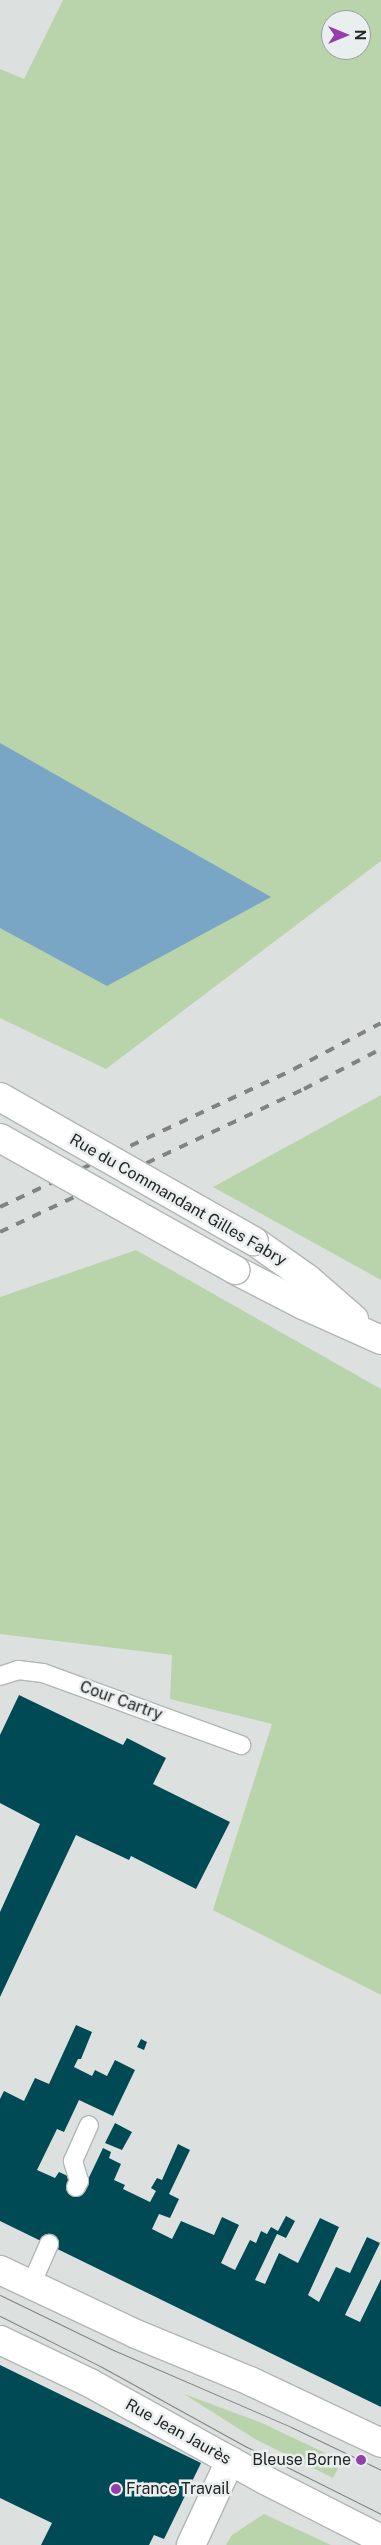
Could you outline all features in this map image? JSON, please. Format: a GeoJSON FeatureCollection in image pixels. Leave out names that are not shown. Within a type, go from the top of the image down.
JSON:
{"type":"FeatureCollection","features":[{"type":"Feature","properties":{"kind":"street","name":"Rue du Commandant Gilles Fabry"},"geometry":{"type":"LineString","coordinates":[[0,1097],[254,1241],[308,1279],[375,1337]]}},
{"type":"Feature","properties":{"kind":"street","name":"Rue du Commandant Gilles Fabry"},"geometry":{"type":"LineString","coordinates":[[0,1138],[234,1270],[303,1305],[375,1337]]}},
{"type":"Feature","properties":{"kind":"street"},"geometry":{"type":"LineString","coordinates":[[0,2270],[136,2334],[250,2381],[381,2443]]}},
{"type":"Feature","properties":{"kind":"street","name":"Rue Jean Jaurès"},"geometry":{"type":"LineString","coordinates":[[0,2340],[90,2383],[230,2461],[381,2539]]}},
{"type":"Feature","properties":{"kind":"street"},"geometry":{"type":"LineString","coordinates":[[191,2545],[230,2461]]}},
{"type":"Feature","properties":{"kind":"lane","name":"Cour Cartry"},"geometry":{"type":"LineString","coordinates":[[0,1676],[18,1670],[43,1673],[241,1745]]}},
{"type":"Feature","properties":{"kind":"lane"},"geometry":{"type":"LineString","coordinates":[[76,2187],[79,2181],[73,2161],[89,2126]]}},
{"type":"Feature","properties":{"kind":"lane"},"geometry":{"type":"LineString","coordinates":[[31,2285],[49,2244]]}},
{"type":"Feature","properties":{"kind":"green space"},"geometry":{"type":"Polygon","coordinates":[[[63,0],[381,0],[381,861],[106,1069],[0,1018],[0,69],[24,79],[63,0]]]}},
{"type":"Feature","properties":{"kind":"green space"},"geometry":{"type":"Polygon","coordinates":[[[381,1095],[381,1280],[213,1187],[381,1095]]]}},
{"type":"Feature","properties":{"kind":"green space"},"geometry":{"type":"Polygon","coordinates":[[[136,1250],[381,1389],[381,1995],[213,1910],[272,1724],[170,1699],[172,1655],[0,1634],[0,1297],[136,1250]]]}},
{"type":"Feature","properties":{"kind":"green space"},"geometry":{"type":"Polygon","coordinates":[[[184,2394],[262,2423],[342,2461],[333,2478],[255,2439],[184,2394]]]}},
{"type":"Feature","properties":{"kind":"green space"},"geometry":{"type":"Polygon","coordinates":[[[264,2514],[331,2545],[226,2545],[232,2535],[264,2514]]]}},
{"type":"Feature","properties":{"kind":"water"},"geometry":{"type":"Polygon","coordinates":[[[0,743],[271,897],[107,986],[0,928],[0,743]]]}},
{"type":"Feature","properties":{"kind":"building"},"geometry":{"type":"Polygon","coordinates":[[[19,1695],[123,1745],[127,1738],[166,1758],[153,1784],[230,1822],[196,1889],[131,1856],[129,1860],[76,1835],[0,1997],[0,1912],[40,1824],[0,1803],[0,1735],[19,1695]]]}},
{"type":"Feature","properties":{"kind":"building"},"geometry":{"type":"Polygon","coordinates":[[[76,2025],[92,2032],[81,2059],[78,2059],[74,2067],[92,2076],[95,2070],[107,2076],[115,2060],[135,2070],[113,2116],[79,2100],[64,2132],[57,2129],[37,2170],[55,2178],[59,2172],[72,2178],[83,2190],[103,2148],[111,2152],[109,2158],[121,2164],[114,2180],[125,2185],[123,2189],[150,2202],[156,2191],[151,2188],[157,2178],[162,2180],[178,2144],[190,2150],[169,2194],[179,2199],[170,2218],[159,2214],[152,2229],[172,2239],[181,2221],[214,2235],[222,2217],[239,2225],[221,2263],[235,2270],[250,2240],[256,2243],[261,2231],[267,2234],[271,2227],[278,2231],[286,2216],[295,2221],[286,2238],[277,2234],[255,2280],[265,2284],[279,2253],[298,2263],[320,2218],[339,2227],[308,2295],[319,2302],[336,2267],[350,2273],[367,2237],[380,2243],[345,2315],[360,2322],[381,2279],[381,2407],[0,2221],[0,2099],[4,2091],[24,2101],[35,2078],[49,2084],[76,2025]]]}},
{"type":"Feature","properties":{"kind":"building"},"geometry":{"type":"Polygon","coordinates":[[[141,2039],[147,2042],[144,2050],[137,2047],[141,2039]]]}},
{"type":"Feature","properties":{"kind":"building"},"geometry":{"type":"Polygon","coordinates":[[[115,2123],[132,2132],[122,2150],[105,2143],[115,2123]]]}},
{"type":"Feature","properties":{"kind":"building"},"geometry":{"type":"Polygon","coordinates":[[[0,2365],[201,2463],[164,2539],[154,2535],[149,2545],[41,2545],[52,2523],[0,2498],[0,2365]]]}},
{"type":"Feature","properties":{"kind":"tram line"},"geometry":{"type":"LineString","coordinates":[[0,2295],[111,2349],[291,2427],[381,2470]]}},
{"type":"Feature","properties":{"kind":"tram line"},"geometry":{"type":"LineString","coordinates":[[0,2316],[100,2366],[245,2446],[381,2514]]}},
{"type":"Feature","properties":{"kind":"railway"},"geometry":{"type":"LineString","coordinates":[[0,1207],[294,1069],[381,1023]]}},
{"type":"Feature","properties":{"kind":"railway"},"geometry":{"type":"LineString","coordinates":[[0,1232],[304,1089],[381,1049]]}},
{"type":"Feature","properties":{"kind":"place","name":"Bleuse Borne"},"geometry":{"type":"Point","coordinates":[361,2460]}},
{"type":"Feature","properties":{"kind":"place","name":"France Travail"},"geometry":{"type":"Point","coordinates":[116,2489]}}]}
